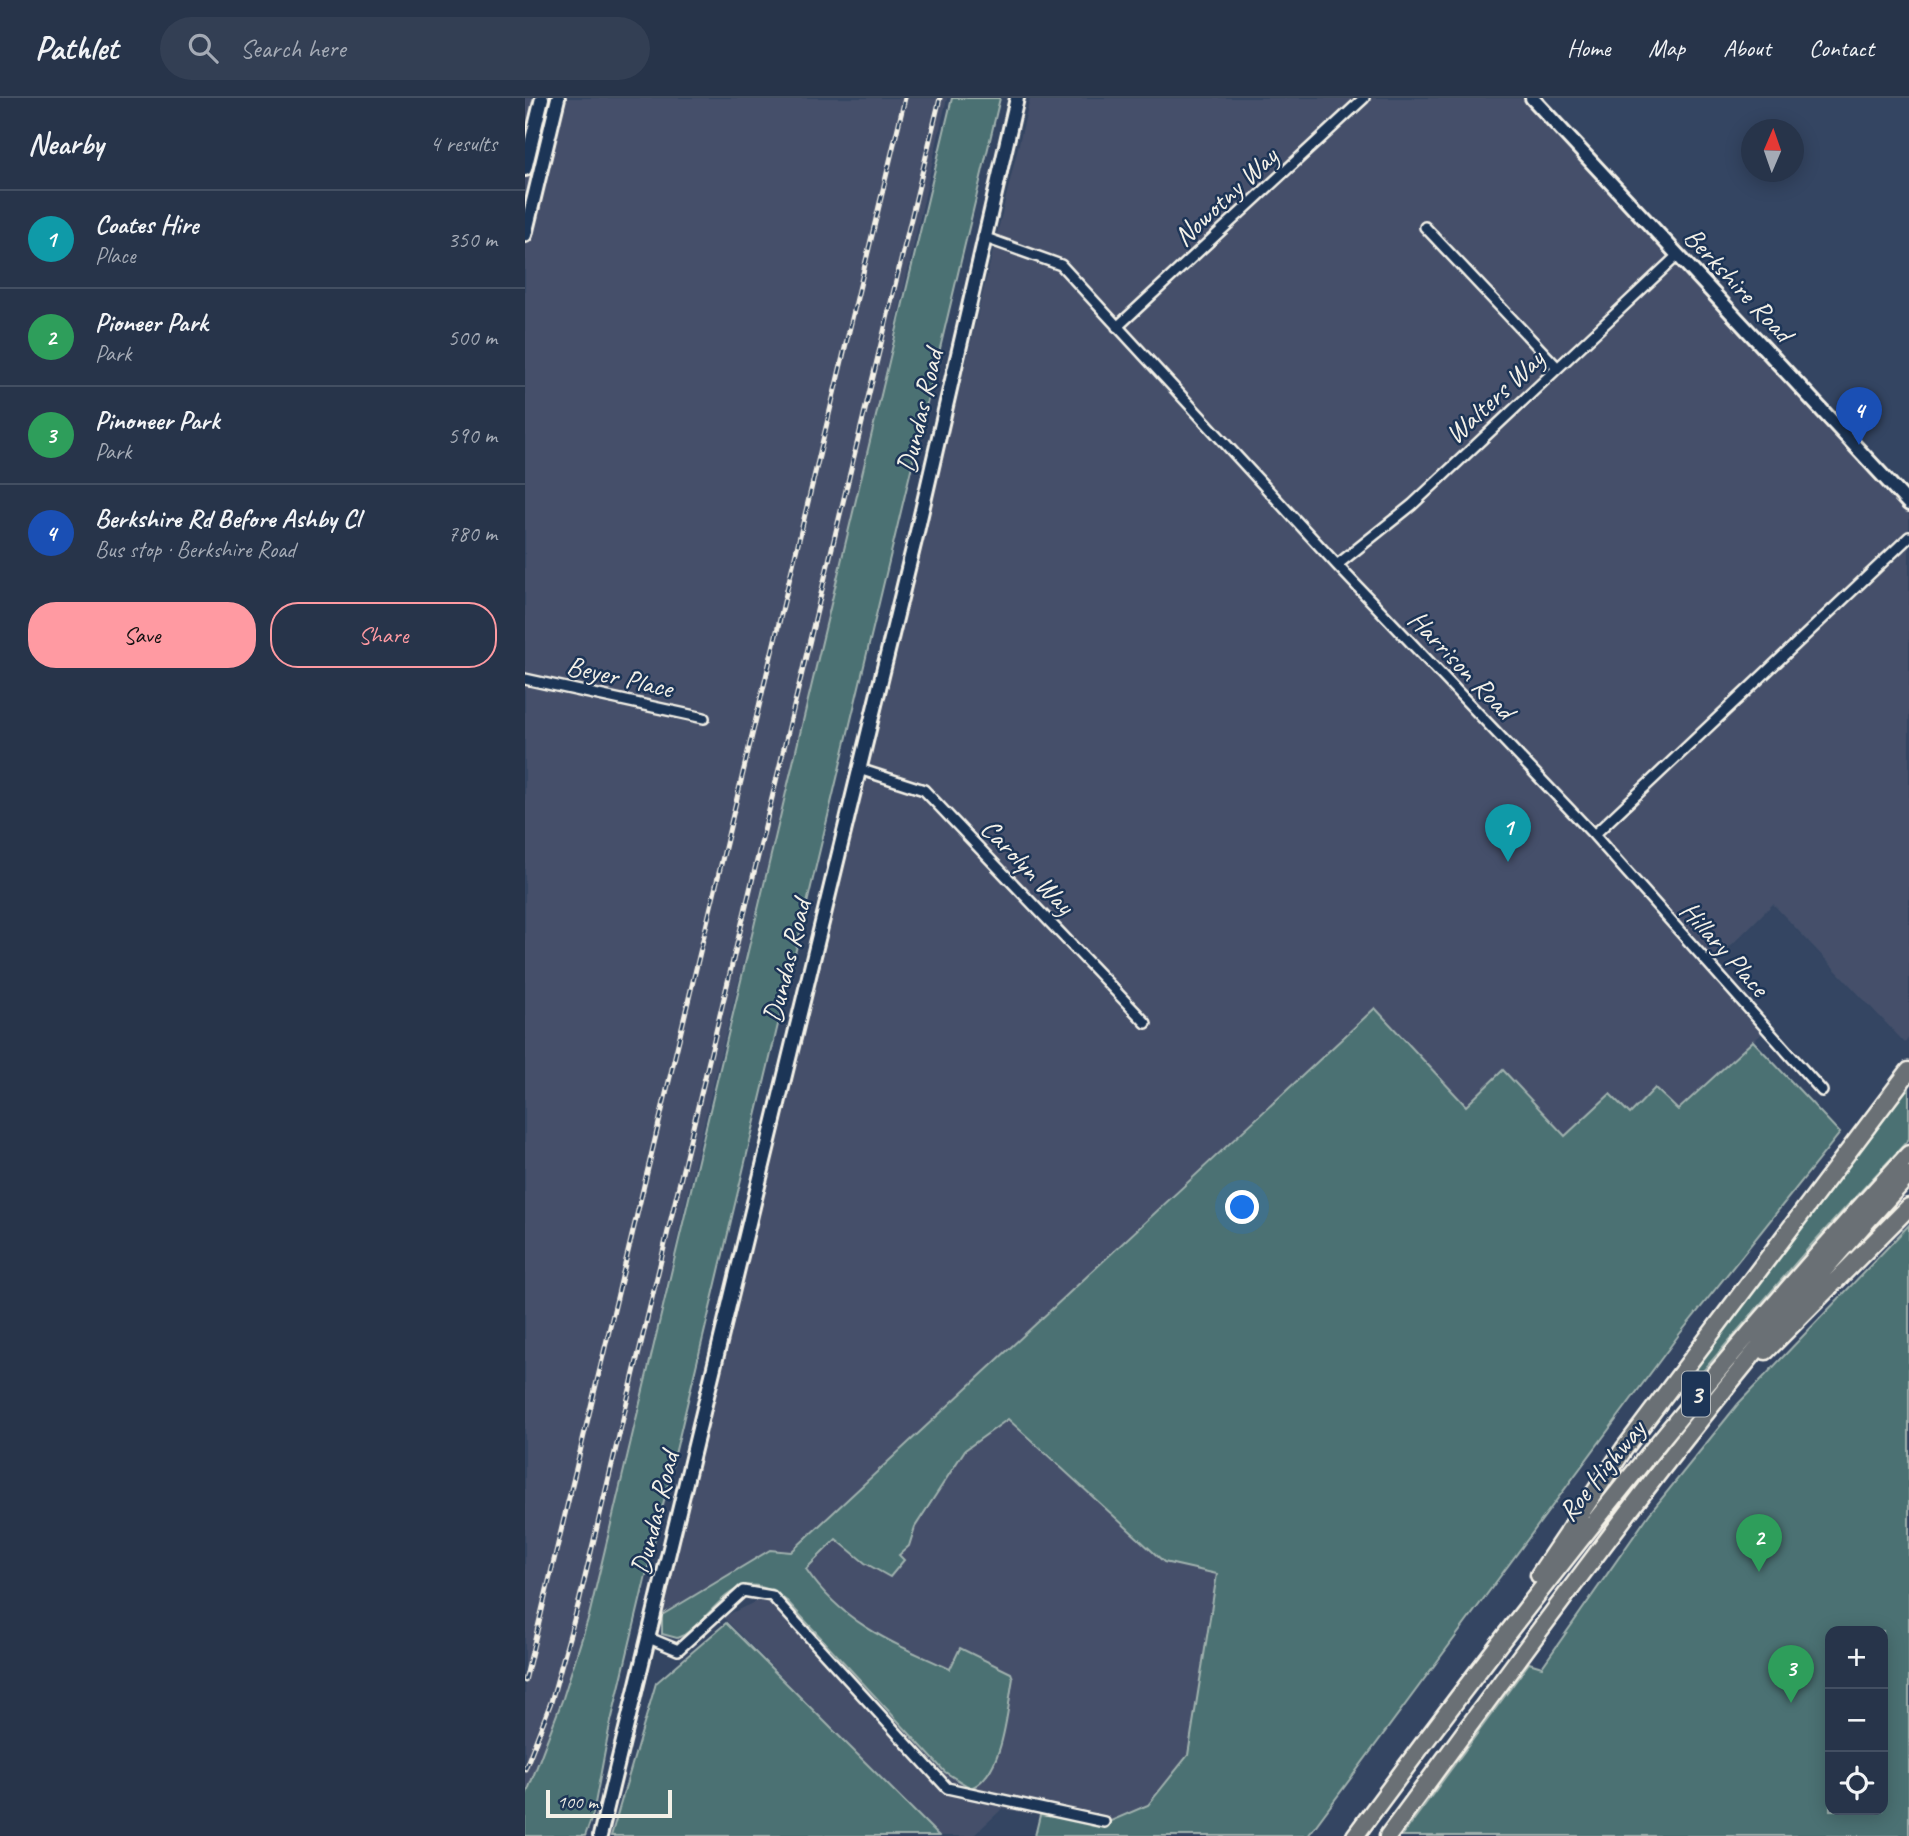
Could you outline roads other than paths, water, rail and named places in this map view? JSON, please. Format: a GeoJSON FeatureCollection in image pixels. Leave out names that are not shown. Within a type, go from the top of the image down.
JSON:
{"type":"FeatureCollection","features":[{"type":"Feature","properties":{"kind":"highway"},"geometry":{"type":"LineString","coordinates":[[1495,1645],[1602,1478],[1909,1071]]}},
{"type":"Feature","properties":{"kind":"highway","name":"Roe Highway"},"geometry":{"type":"LineString","coordinates":[[1355,1836],[1495,1645],[1705,1384],[1909,1154]]}},
{"type":"Feature","properties":{"kind":"highway","name":"Roe Highway"},"geometry":{"type":"LineString","coordinates":[[1388,1836],[1718,1396],[1793,1305],[1909,1175]]}},
{"type":"Feature","properties":{"kind":"highway"},"geometry":{"type":"LineString","coordinates":[[1718,1396],[1909,1207]]}},
{"type":"Feature","properties":{"kind":"main road"},"geometry":{"type":"LineString","coordinates":[[540,170],[525,167],[542,98]]}},
{"type":"Feature","properties":{"kind":"main road"},"geometry":{"type":"LineString","coordinates":[[525,234],[558,98]]}},
{"type":"Feature","properties":{"kind":"main road","name":"Dundas Road"},"geometry":{"type":"LineString","coordinates":[[600,1836],[917,532],[1017,98]]}},
{"type":"Feature","properties":{"kind":"main road","name":"Berkshire Road"},"geometry":{"type":"LineString","coordinates":[[1532,98],[1909,504]]}},
{"type":"Feature","properties":{"kind":"street","name":"Nowotny Way"},"geometry":{"type":"LineString","coordinates":[[1117,327],[1364,98]]}},
{"type":"Feature","properties":{"kind":"street"},"geometry":{"type":"LineString","coordinates":[[1425,227],[1557,367]]}},
{"type":"Feature","properties":{"kind":"street","name":"Harrison Road"},"geometry":{"type":"LineString","coordinates":[[983,237],[1061,265],[1338,565],[1594,835]]}},
{"type":"Feature","properties":{"kind":"street","name":"Walters Way"},"geometry":{"type":"LineString","coordinates":[[1338,565],[1412,505],[1678,255]]}},
{"type":"Feature","properties":{"kind":"street"},"geometry":{"type":"LineString","coordinates":[[1594,835],[1909,537]]}},
{"type":"Feature","properties":{"kind":"street","name":"Beyer Place"},"geometry":{"type":"LineString","coordinates":[[525,678],[705,718]]}},
{"type":"Feature","properties":{"kind":"street","name":"Carolyn Way"},"geometry":{"type":"LineString","coordinates":[[859,769],[924,790],[1146,1023]]}},
{"type":"Feature","properties":{"kind":"street","name":"Hillary Place"},"geometry":{"type":"LineString","coordinates":[[1594,835],[1822,1091]]}},
{"type":"Feature","properties":{"kind":"street"},"geometry":{"type":"LineString","coordinates":[[649,1638],[678,1650],[743,1591],[772,1596],[947,1788],[1104,1822]]}},
{"type":"Feature","properties":{"kind":"railway"},"geometry":{"type":"LineString","coordinates":[[525,1681],[905,98]]}},
{"type":"Feature","properties":{"kind":"railway"},"geometry":{"type":"LineString","coordinates":[[525,1769],[551,1702],[579,1602],[940,98]]}},
{"type":"Feature","properties":{"kind":"place","name":"Berkshire Rd Before Ashby Cl"},"geometry":{"type":"Point","coordinates":[1859,445]}},
{"type":"Feature","properties":{"kind":"place","name":"Coates Hire"},"geometry":{"type":"Point","coordinates":[1508,862]}},
{"type":"Feature","properties":{"kind":"place","name":"Pioneer Park"},"geometry":{"type":"Point","coordinates":[1759,1572]}},
{"type":"Feature","properties":{"kind":"place","name":"Pinoneer Park"},"geometry":{"type":"Point","coordinates":[1791,1703]}}]}
